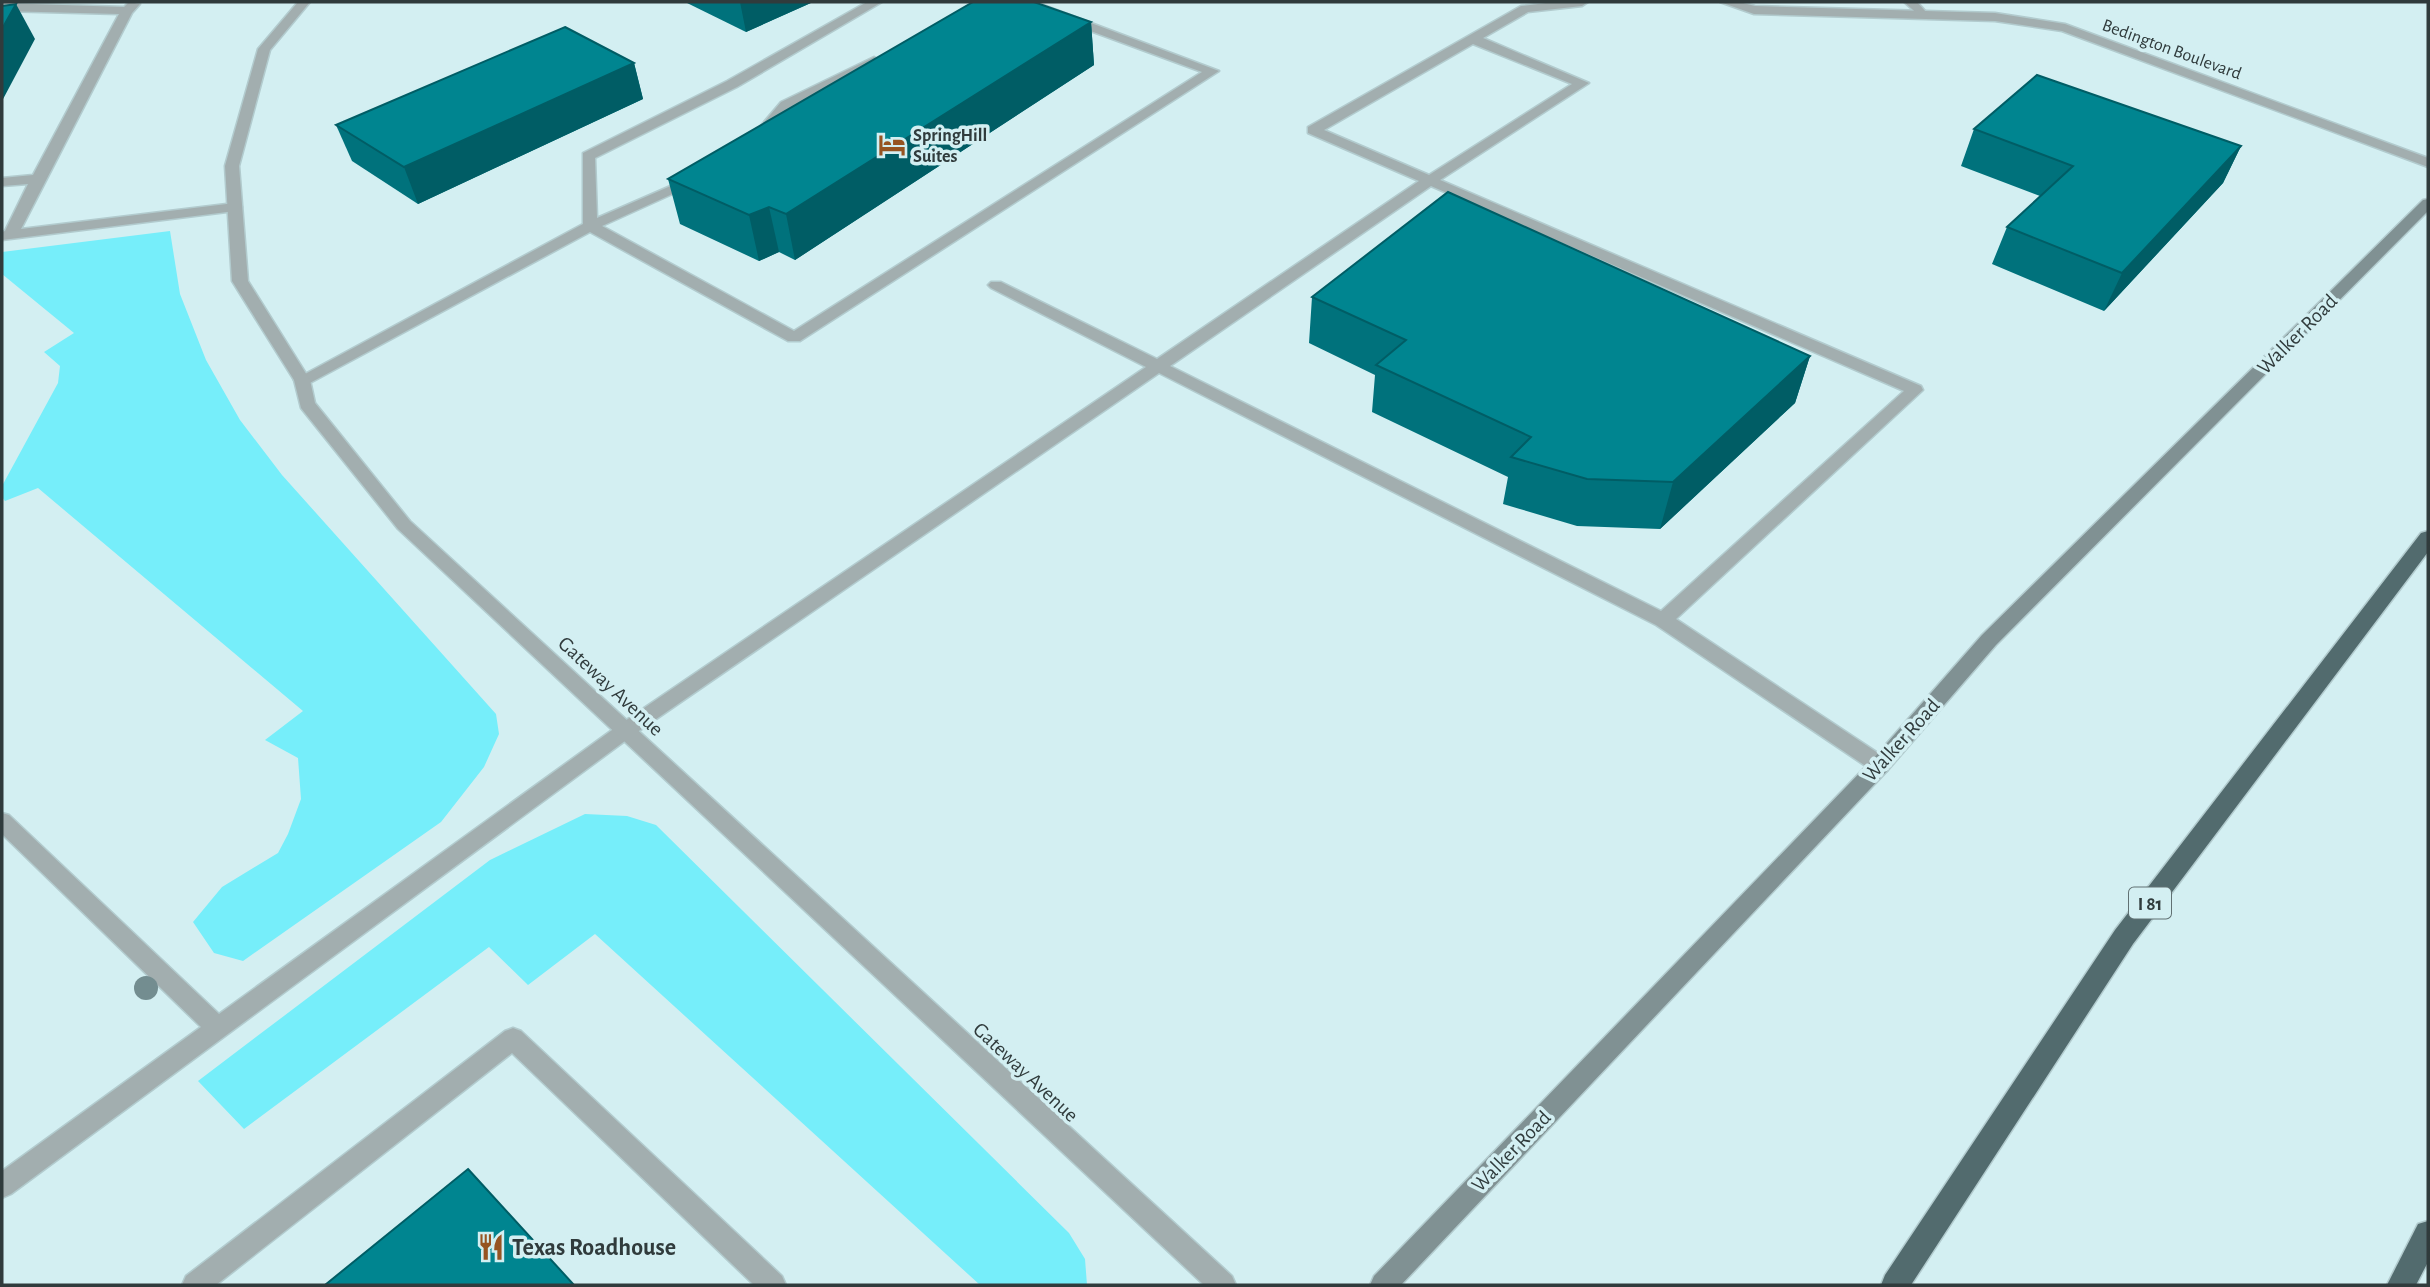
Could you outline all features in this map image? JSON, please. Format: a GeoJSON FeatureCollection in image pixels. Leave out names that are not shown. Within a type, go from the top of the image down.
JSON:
{"type":"FeatureCollection","features":[{"type":"Feature","properties":{"kind":"highway","name":"I 81"},"geometry":{"type":"LineString","coordinates":[[1895,1285],[2124,937],[2428,538]]}},
{"type":"Feature","properties":{"kind":"highway"},"geometry":{"type":"LineString","coordinates":[[2401,1285],[2428,1234]]}},
{"type":"Feature","properties":{"kind":"main road","name":"Walker Road"},"geometry":{"type":"LineString","coordinates":[[1383,1285],[1880,765],[1989,640],[2428,203]]}},
{"type":"Feature","properties":{"kind":"street","name":"Gateway Avenue"},"geometry":{"type":"LineString","coordinates":[[304,2],[264,49],[232,166],[240,281],[302,380],[307,404],[404,525],[1223,1285]]}},
{"type":"Feature","properties":{"kind":"street"},"geometry":{"type":"LineString","coordinates":[[590,226],[588,156],[732,84],[876,2]]}},
{"type":"Feature","properties":{"kind":"street"},"geometry":{"type":"LineString","coordinates":[[590,226],[794,338],[1212,71],[1024,2]]}},
{"type":"Feature","properties":{"kind":"street"},"geometry":{"type":"LineString","coordinates":[[1582,2],[1525,9],[1313,130],[1915,390],[1663,620]]}},
{"type":"Feature","properties":{"kind":"street","name":"Bedington Boulevard"},"geometry":{"type":"LineString","coordinates":[[1726,2],[1754,10],[1995,17],[2065,28],[2428,163]]}},
{"type":"Feature","properties":{"kind":"street"},"geometry":{"type":"LineString","coordinates":[[1910,2],[1921,13]]}},
{"type":"Feature","properties":{"kind":"street"},"geometry":{"type":"LineString","coordinates":[[2,7],[131,6],[7,235]]}},
{"type":"Feature","properties":{"kind":"street"},"geometry":{"type":"LineString","coordinates":[[2,1186],[626,730],[1430,180],[1582,83],[1473,39]]}},
{"type":"Feature","properties":{"kind":"street"},"geometry":{"type":"LineString","coordinates":[[752,144],[786,105],[882,57]]}},
{"type":"Feature","properties":{"kind":"street"},"geometry":{"type":"LineString","coordinates":[[302,380],[590,226],[711,174]]}},
{"type":"Feature","properties":{"kind":"street"},"geometry":{"type":"LineString","coordinates":[[2,182],[37,179]]}},
{"type":"Feature","properties":{"kind":"street"},"geometry":{"type":"LineString","coordinates":[[7,235],[234,206]]}},
{"type":"Feature","properties":{"kind":"street"},"geometry":{"type":"LineString","coordinates":[[996,285],[1663,620],[1880,765]]}},
{"type":"Feature","properties":{"kind":"street"},"geometry":{"type":"LineString","coordinates":[[2,821],[218,1029]]}},
{"type":"Feature","properties":{"kind":"street"},"geometry":{"type":"LineString","coordinates":[[195,1285],[513,1038],[773,1285]]}},
{"type":"Feature","properties":{"kind":"shaded area"},"geometry":{"type":"Polygon","coordinates":[[[170,231],[180,294],[206,360],[240,420],[282,475],[496,714],[499,734],[484,767],[441,822],[243,961],[214,953],[193,922],[222,887],[278,853],[288,834],[301,799],[298,758],[265,740],[303,711],[38,488],[5,501],[2,497],[2,486],[58,383],[60,366],[44,352],[74,333],[2,274],[2,252],[170,231]]]}},
{"type":"Feature","properties":{"kind":"shaded area"},"geometry":{"type":"Polygon","coordinates":[[[585,814],[627,816],[656,825],[1069,1233],[1085,1259],[1087,1285],[980,1285],[595,934],[528,985],[489,947],[244,1129],[198,1081],[490,860],[585,814]]]}},
{"type":"Feature","properties":{"kind":"building"},"geometry":{"type":"Polygon","coordinates":[[[973,2],[1034,2],[1091,22],[786,214],[769,207],[749,215],[668,179],[973,2]]]}},
{"type":"Feature","properties":{"kind":"building"},"geometry":{"type":"Polygon","coordinates":[[[16,4],[2,29],[2,6],[16,4]]]}},
{"type":"Feature","properties":{"kind":"building"},"geometry":{"type":"Polygon","coordinates":[[[565,27],[634,63],[404,167],[336,125],[565,27]]]}},
{"type":"Feature","properties":{"kind":"building"},"geometry":{"type":"Polygon","coordinates":[[[2037,75],[2241,146],[2122,273],[2007,227],[2073,166],[1974,129],[2037,75]]]}},
{"type":"Feature","properties":{"kind":"building"},"geometry":{"type":"Polygon","coordinates":[[[1448,192],[1810,356],[1673,482],[1587,479],[1511,457],[1531,437],[1376,365],[1406,340],[1312,297],[1448,192]]]}},
{"type":"Feature","properties":{"kind":"building"},"geometry":{"type":"Polygon","coordinates":[[[468,1169],[574,1285],[325,1285],[468,1169]]]}},
{"type":"Feature","properties":{"kind":"place","name":"SpringHill Suites"},"geometry":{"type":"Point","coordinates":[892,145]}},
{"type":"Feature","properties":{"kind":"place","name":"Texas Roadhouse"},"geometry":{"type":"Point","coordinates":[491,1247]}}]}
